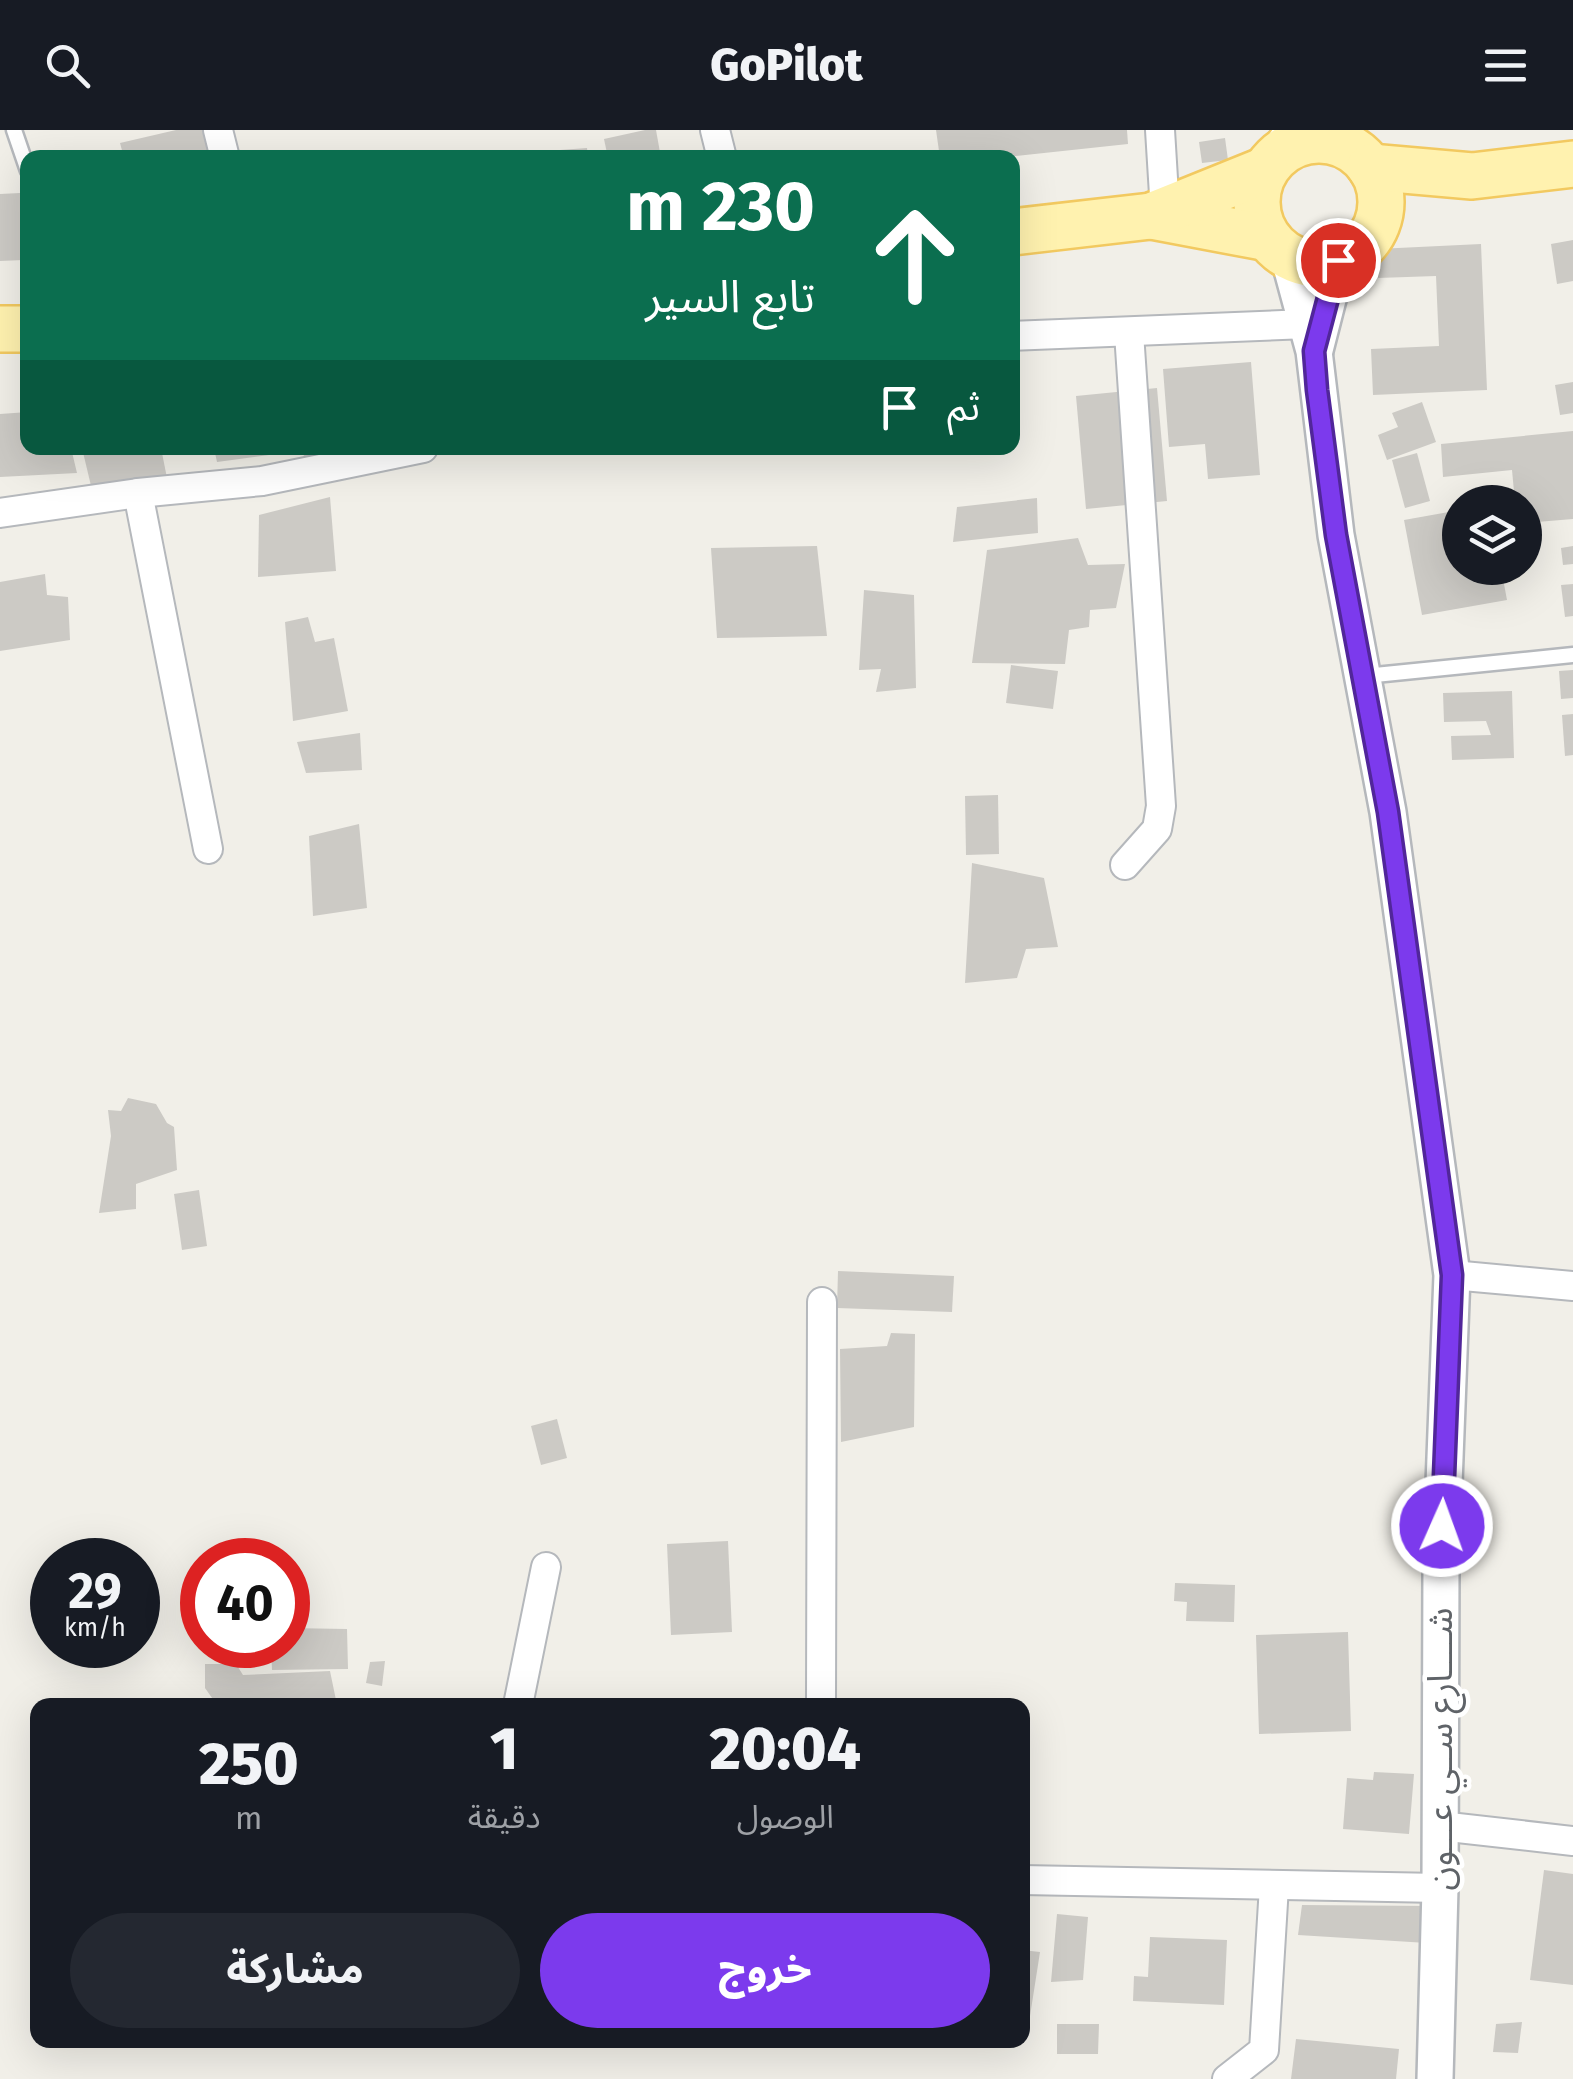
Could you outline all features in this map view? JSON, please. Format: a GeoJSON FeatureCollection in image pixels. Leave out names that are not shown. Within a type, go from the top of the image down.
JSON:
{"type":"FeatureCollection","features":[{"type":"Feature","properties":{"kind":"main road"},"geometry":{"type":"LineString","coordinates":[[1278,246],[1256,205],[1300,145]]}},
{"type":"Feature","properties":{"kind":"main road"},"geometry":{"type":"LineString","coordinates":[[1020,231],[1158,213],[1300,145],[1359,154],[1378,183],[1379,218],[1372,234],[1361,247],[1338,260],[1312,264],[1278,246],[1158,213]]}},
{"type":"Feature","properties":{"kind":"main road"},"geometry":{"type":"LineString","coordinates":[[1370,167],[1472,176],[1573,164]]}},
{"type":"Feature","properties":{"kind":"main road"},"geometry":{"type":"LineString","coordinates":[[1379,218],[1472,176]]}},
{"type":"Feature","properties":{"kind":"street"},"geometry":{"type":"LineString","coordinates":[[1158,213],[1160,130]]}},
{"type":"Feature","properties":{"kind":"street"},"geometry":{"type":"LineString","coordinates":[[1278,246],[1311,338]]}},
{"type":"Feature","properties":{"kind":"street"},"geometry":{"type":"LineString","coordinates":[[1311,338],[1338,260]]}},
{"type":"Feature","properties":{"kind":"street"},"geometry":{"type":"LineString","coordinates":[[1020,336],[1128,332],[1311,338]]}},
{"type":"Feature","properties":{"kind":"street"},"geometry":{"type":"LineString","coordinates":[[1125,866],[1158,830],[1161,806],[1128,332]]}},
{"type":"Feature","properties":{"kind":"street","name":"شــــارع ســي عـــون"},"geometry":{"type":"LineString","coordinates":[[1311,338],[1336,535],[1388,812],[1452,1275],[1441,1562],[1435,2079]]}},
{"type":"Feature","properties":{"kind":"street"},"geometry":{"type":"LineString","coordinates":[[0,513],[138,493],[262,481],[388,455]]}},
{"type":"Feature","properties":{"kind":"street"},"geometry":{"type":"LineString","coordinates":[[138,493],[208,849]]}},
{"type":"Feature","properties":{"kind":"street"},"geometry":{"type":"LineString","coordinates":[[1452,1275],[1573,1286]]}},
{"type":"Feature","properties":{"kind":"street"},"geometry":{"type":"LineString","coordinates":[[822,1302],[822,1698]]}},
{"type":"Feature","properties":{"kind":"street"},"geometry":{"type":"LineString","coordinates":[[519,1698],[546,1567]]}},
{"type":"Feature","properties":{"kind":"street"},"geometry":{"type":"LineString","coordinates":[[1440,1826],[1573,1840]]}},
{"type":"Feature","properties":{"kind":"street"},"geometry":{"type":"LineString","coordinates":[[1030,1880],[1440,1888]]}},
{"type":"Feature","properties":{"kind":"street"},"geometry":{"type":"LineString","coordinates":[[1228,2079],[1264,2050],[1274,1886]]}},
{"type":"Feature","properties":{"kind":"lane"},"geometry":{"type":"LineString","coordinates":[[1362,676],[1573,655]]}},
{"type":"Feature","properties":{"kind":"building"},"geometry":{"type":"Polygon","coordinates":[[[176,130],[215,130],[220,150],[122,150],[120,143],[176,130]]]}},
{"type":"Feature","properties":{"kind":"building"},"geometry":{"type":"Polygon","coordinates":[[[656,130],[660,150],[606,150],[604,139],[656,130]]]}},
{"type":"Feature","properties":{"kind":"building"},"geometry":{"type":"Polygon","coordinates":[[[936,130],[1127,130],[1128,144],[1020,155],[1020,150],[939,150],[936,130]]]}},
{"type":"Feature","properties":{"kind":"building"},"geometry":{"type":"Polygon","coordinates":[[[1225,138],[1228,160],[1202,163],[1199,142],[1225,138]]]}},
{"type":"Feature","properties":{"kind":"building"},"geometry":{"type":"Polygon","coordinates":[[[20,193],[20,260],[0,261],[0,194],[20,193]]]}},
{"type":"Feature","properties":{"kind":"building"},"geometry":{"type":"Polygon","coordinates":[[[1573,240],[1573,281],[1557,284],[1551,244],[1573,240]]]}},
{"type":"Feature","properties":{"kind":"building"},"geometry":{"type":"Polygon","coordinates":[[[1481,244],[1487,390],[1373,395],[1371,349],[1439,346],[1436,276],[1378,278],[1377,249],[1481,244]]]}},
{"type":"Feature","properties":{"kind":"building"},"geometry":{"type":"Polygon","coordinates":[[[1251,362],[1260,475],[1208,479],[1205,444],[1169,447],[1163,369],[1251,362]]]}},
{"type":"Feature","properties":{"kind":"building"},"geometry":{"type":"Polygon","coordinates":[[[1573,382],[1573,413],[1560,415],[1555,385],[1573,382]]]}},
{"type":"Feature","properties":{"kind":"building"},"geometry":{"type":"Polygon","coordinates":[[[1157,388],[1167,501],[1086,509],[1076,396],[1157,388]]]}},
{"type":"Feature","properties":{"kind":"building"},"geometry":{"type":"Polygon","coordinates":[[[1422,402],[1436,442],[1387,460],[1378,435],[1398,427],[1392,413],[1422,402]]]}},
{"type":"Feature","properties":{"kind":"building"},"geometry":{"type":"Polygon","coordinates":[[[20,413],[20,455],[73,455],[77,473],[0,477],[0,414],[20,413]]]}},
{"type":"Feature","properties":{"kind":"building"},"geometry":{"type":"Polygon","coordinates":[[[1573,431],[1573,519],[1542,522],[1542,485],[1513,485],[1512,470],[1443,477],[1441,444],[1573,431]]]}},
{"type":"Feature","properties":{"kind":"building"},"geometry":{"type":"Polygon","coordinates":[[[1417,453],[1430,501],[1405,508],[1392,460],[1417,453]]]}},
{"type":"Feature","properties":{"kind":"building"},"geometry":{"type":"Polygon","coordinates":[[[84,455],[162,455],[167,478],[92,490],[84,455]]]}},
{"type":"Feature","properties":{"kind":"building"},"geometry":{"type":"Polygon","coordinates":[[[216,455],[269,455],[217,462],[216,455]]]}},
{"type":"Feature","properties":{"kind":"building"},"geometry":{"type":"Polygon","coordinates":[[[330,497],[336,571],[258,577],[259,515],[330,497]]]}},
{"type":"Feature","properties":{"kind":"building"},"geometry":{"type":"Polygon","coordinates":[[[1037,498],[1038,533],[953,542],[957,507],[1037,498]]]}},
{"type":"Feature","properties":{"kind":"building"},"geometry":{"type":"Polygon","coordinates":[[[1442,513],[1442,585],[1504,585],[1507,600],[1422,615],[1404,520],[1442,513]]]}},
{"type":"Feature","properties":{"kind":"building"},"geometry":{"type":"Polygon","coordinates":[[[1078,538],[1088,565],[1125,564],[1116,608],[1090,610],[1089,627],[1069,630],[1065,664],[972,663],[987,550],[1078,538]]]}},
{"type":"Feature","properties":{"kind":"building"},"geometry":{"type":"Polygon","coordinates":[[[817,546],[827,636],[717,638],[711,548],[817,546]]]}},
{"type":"Feature","properties":{"kind":"building"},"geometry":{"type":"Polygon","coordinates":[[[1573,546],[1573,564],[1563,565],[1561,548],[1573,546]]]}},
{"type":"Feature","properties":{"kind":"building"},"geometry":{"type":"Polygon","coordinates":[[[45,574],[47,595],[68,597],[70,640],[0,651],[0,582],[45,574]]]}},
{"type":"Feature","properties":{"kind":"building"},"geometry":{"type":"Polygon","coordinates":[[[1573,584],[1573,616],[1565,617],[1561,585],[1573,584]]]}},
{"type":"Feature","properties":{"kind":"building"},"geometry":{"type":"Polygon","coordinates":[[[864,590],[914,595],[916,688],[876,692],[881,669],[859,670],[864,590]]]}},
{"type":"Feature","properties":{"kind":"building"},"geometry":{"type":"Polygon","coordinates":[[[308,617],[315,642],[334,638],[348,711],[293,721],[285,622],[308,617]]]}},
{"type":"Feature","properties":{"kind":"building"},"geometry":{"type":"Polygon","coordinates":[[[1011,665],[1058,671],[1053,709],[1006,703],[1011,665]]]}},
{"type":"Feature","properties":{"kind":"building"},"geometry":{"type":"Polygon","coordinates":[[[1573,670],[1573,698],[1561,699],[1559,671],[1573,670]]]}},
{"type":"Feature","properties":{"kind":"building"},"geometry":{"type":"Polygon","coordinates":[[[1512,691],[1514,758],[1452,760],[1451,736],[1491,735],[1486,721],[1444,722],[1443,693],[1512,691]]]}},
{"type":"Feature","properties":{"kind":"building"},"geometry":{"type":"Polygon","coordinates":[[[1573,714],[1573,755],[1565,756],[1562,715],[1573,714]]]}},
{"type":"Feature","properties":{"kind":"building"},"geometry":{"type":"Polygon","coordinates":[[[360,733],[362,770],[306,773],[297,742],[360,733]]]}},
{"type":"Feature","properties":{"kind":"building"},"geometry":{"type":"Polygon","coordinates":[[[998,795],[999,854],[966,855],[965,796],[998,795]]]}},
{"type":"Feature","properties":{"kind":"building"},"geometry":{"type":"Polygon","coordinates":[[[359,824],[367,908],[313,916],[309,836],[359,824]]]}},
{"type":"Feature","properties":{"kind":"building"},"geometry":{"type":"Polygon","coordinates":[[[972,863],[1044,878],[1058,947],[1026,949],[1017,978],[965,983],[972,863]]]}},
{"type":"Feature","properties":{"kind":"building"},"geometry":{"type":"Polygon","coordinates":[[[128,1098],[156,1104],[167,1123],[174,1127],[177,1170],[136,1184],[136,1209],[99,1213],[111,1136],[108,1110],[121,1111],[128,1098]]]}},
{"type":"Feature","properties":{"kind":"building"},"geometry":{"type":"Polygon","coordinates":[[[199,1190],[207,1246],[182,1250],[174,1194],[199,1190]]]}},
{"type":"Feature","properties":{"kind":"building"},"geometry":{"type":"Polygon","coordinates":[[[838,1271],[954,1276],[952,1312],[837,1308],[838,1271]]]}},
{"type":"Feature","properties":{"kind":"building"},"geometry":{"type":"Polygon","coordinates":[[[891,1333],[915,1334],[914,1427],[841,1442],[840,1349],[887,1346],[891,1333]]]}},
{"type":"Feature","properties":{"kind":"building"},"geometry":{"type":"Polygon","coordinates":[[[557,1419],[567,1458],[541,1465],[531,1426],[557,1419]]]}},
{"type":"Feature","properties":{"kind":"building"},"geometry":{"type":"Polygon","coordinates":[[[728,1541],[732,1632],[671,1635],[667,1544],[728,1541]]]}},
{"type":"Feature","properties":{"kind":"building"},"geometry":{"type":"Polygon","coordinates":[[[1175,1583],[1235,1585],[1234,1622],[1186,1621],[1187,1602],[1174,1601],[1175,1583]]]}},
{"type":"Feature","properties":{"kind":"building"},"geometry":{"type":"Polygon","coordinates":[[[310,1628],[347,1629],[348,1669],[272,1670],[310,1668],[310,1628]]]}},
{"type":"Feature","properties":{"kind":"building"},"geometry":{"type":"Polygon","coordinates":[[[1348,1632],[1351,1731],[1259,1734],[1256,1635],[1348,1632]]]}},
{"type":"Feature","properties":{"kind":"building"},"geometry":{"type":"Polygon","coordinates":[[[385,1661],[382,1686],[366,1683],[370,1662],[385,1661]]]}},
{"type":"Feature","properties":{"kind":"building"},"geometry":{"type":"Polygon","coordinates":[[[205,1668],[239,1668],[243,1675],[330,1671],[336,1698],[212,1698],[205,1688],[205,1668]]]}},
{"type":"Feature","properties":{"kind":"building"},"geometry":{"type":"Polygon","coordinates":[[[1374,1772],[1414,1774],[1409,1834],[1343,1829],[1347,1778],[1373,1780],[1374,1772]]]}},
{"type":"Feature","properties":{"kind":"building"},"geometry":{"type":"Polygon","coordinates":[[[1544,1870],[1573,1874],[1573,1985],[1530,1980],[1544,1870]]]}},
{"type":"Feature","properties":{"kind":"building"},"geometry":{"type":"Polygon","coordinates":[[[1302,1905],[1430,1906],[1427,1943],[1298,1935],[1302,1905]]]}},
{"type":"Feature","properties":{"kind":"building"},"geometry":{"type":"Polygon","coordinates":[[[1057,1914],[1088,1917],[1083,1980],[1051,1982],[1057,1914]]]}},
{"type":"Feature","properties":{"kind":"building"},"geometry":{"type":"Polygon","coordinates":[[[1150,1937],[1227,1940],[1224,2005],[1133,2001],[1134,1976],[1148,1977],[1150,1937]]]}},
{"type":"Feature","properties":{"kind":"building"},"geometry":{"type":"Polygon","coordinates":[[[1030,1951],[1040,1952],[1030,2016],[1030,1951]]]}},
{"type":"Feature","properties":{"kind":"building"},"geometry":{"type":"Polygon","coordinates":[[[1522,2022],[1518,2053],[1493,2052],[1496,2024],[1522,2022]]]}},
{"type":"Feature","properties":{"kind":"building"},"geometry":{"type":"Polygon","coordinates":[[[1057,2024],[1099,2024],[1098,2054],[1057,2054],[1057,2024]]]}},
{"type":"Feature","properties":{"kind":"building"},"geometry":{"type":"Polygon","coordinates":[[[1296,2039],[1399,2049],[1396,2079],[1291,2079],[1296,2039]]]}},
{"type":"Feature","properties":{"kind":"route"},"geometry":{"type":"LineString","coordinates":[[1338,260],[1314,351],[1317,390],[1336,535],[1388,812],[1452,1275],[1442,1526]]}}]}
